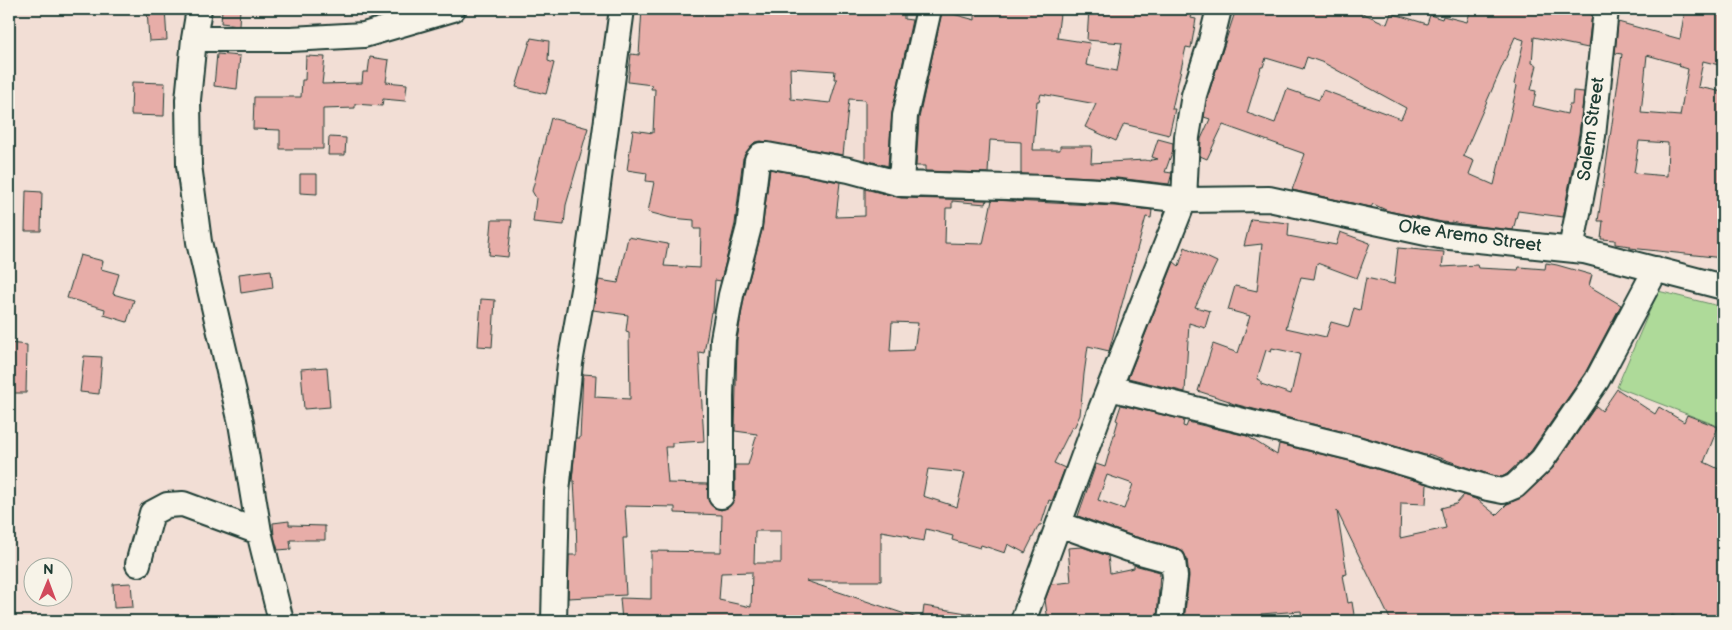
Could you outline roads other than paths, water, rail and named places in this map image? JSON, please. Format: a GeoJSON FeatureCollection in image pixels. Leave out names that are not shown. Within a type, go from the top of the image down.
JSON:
{"type":"FeatureCollection","features":[{"type":"Feature","properties":{"kind":"street"},"geometry":{"type":"LineString","coordinates":[[199,9],[188,100],[189,165],[199,242],[241,423],[259,532],[281,621]]}},
{"type":"Feature","properties":{"kind":"street"},"geometry":{"type":"LineString","coordinates":[[194,39],[290,39],[364,35],[453,9]]}},
{"type":"Feature","properties":{"kind":"street"},"geometry":{"type":"LineString","coordinates":[[554,621],[557,492],[570,363],[586,273],[622,9]]}},
{"type":"Feature","properties":{"kind":"street"},"geometry":{"type":"LineString","coordinates":[[901,184],[904,116],[929,9]]}},
{"type":"Feature","properties":{"kind":"street"},"geometry":{"type":"LineString","coordinates":[[1023,621],[1110,388],[1184,200],[1187,138],[1194,95],[1219,9]]}},
{"type":"Feature","properties":{"kind":"street","name":"Salem Street"},"geometry":{"type":"LineString","coordinates":[[1571,249],[1592,136],[1606,9]]}},
{"type":"Feature","properties":{"kind":"street","name":"Oke Aremo Street"},"geometry":{"type":"LineString","coordinates":[[721,496],[723,339],[731,295],[749,227],[757,160],[760,155],[767,154],[849,170],[901,184],[1106,192],[1184,200],[1269,199],[1440,236],[1584,251],[1723,287]]}},
{"type":"Feature","properties":{"kind":"street"},"geometry":{"type":"LineString","coordinates":[[1110,388],[1357,449],[1503,491],[1515,486],[1542,460],[1597,380],[1656,269]]}},
{"type":"Feature","properties":{"kind":"street"},"geometry":{"type":"LineString","coordinates":[[138,564],[152,512],[167,504],[183,504],[259,532]]}},
{"type":"Feature","properties":{"kind":"street"},"geometry":{"type":"LineString","coordinates":[[1059,524],[1129,549],[1173,561],[1175,577],[1170,621]]}}]}
